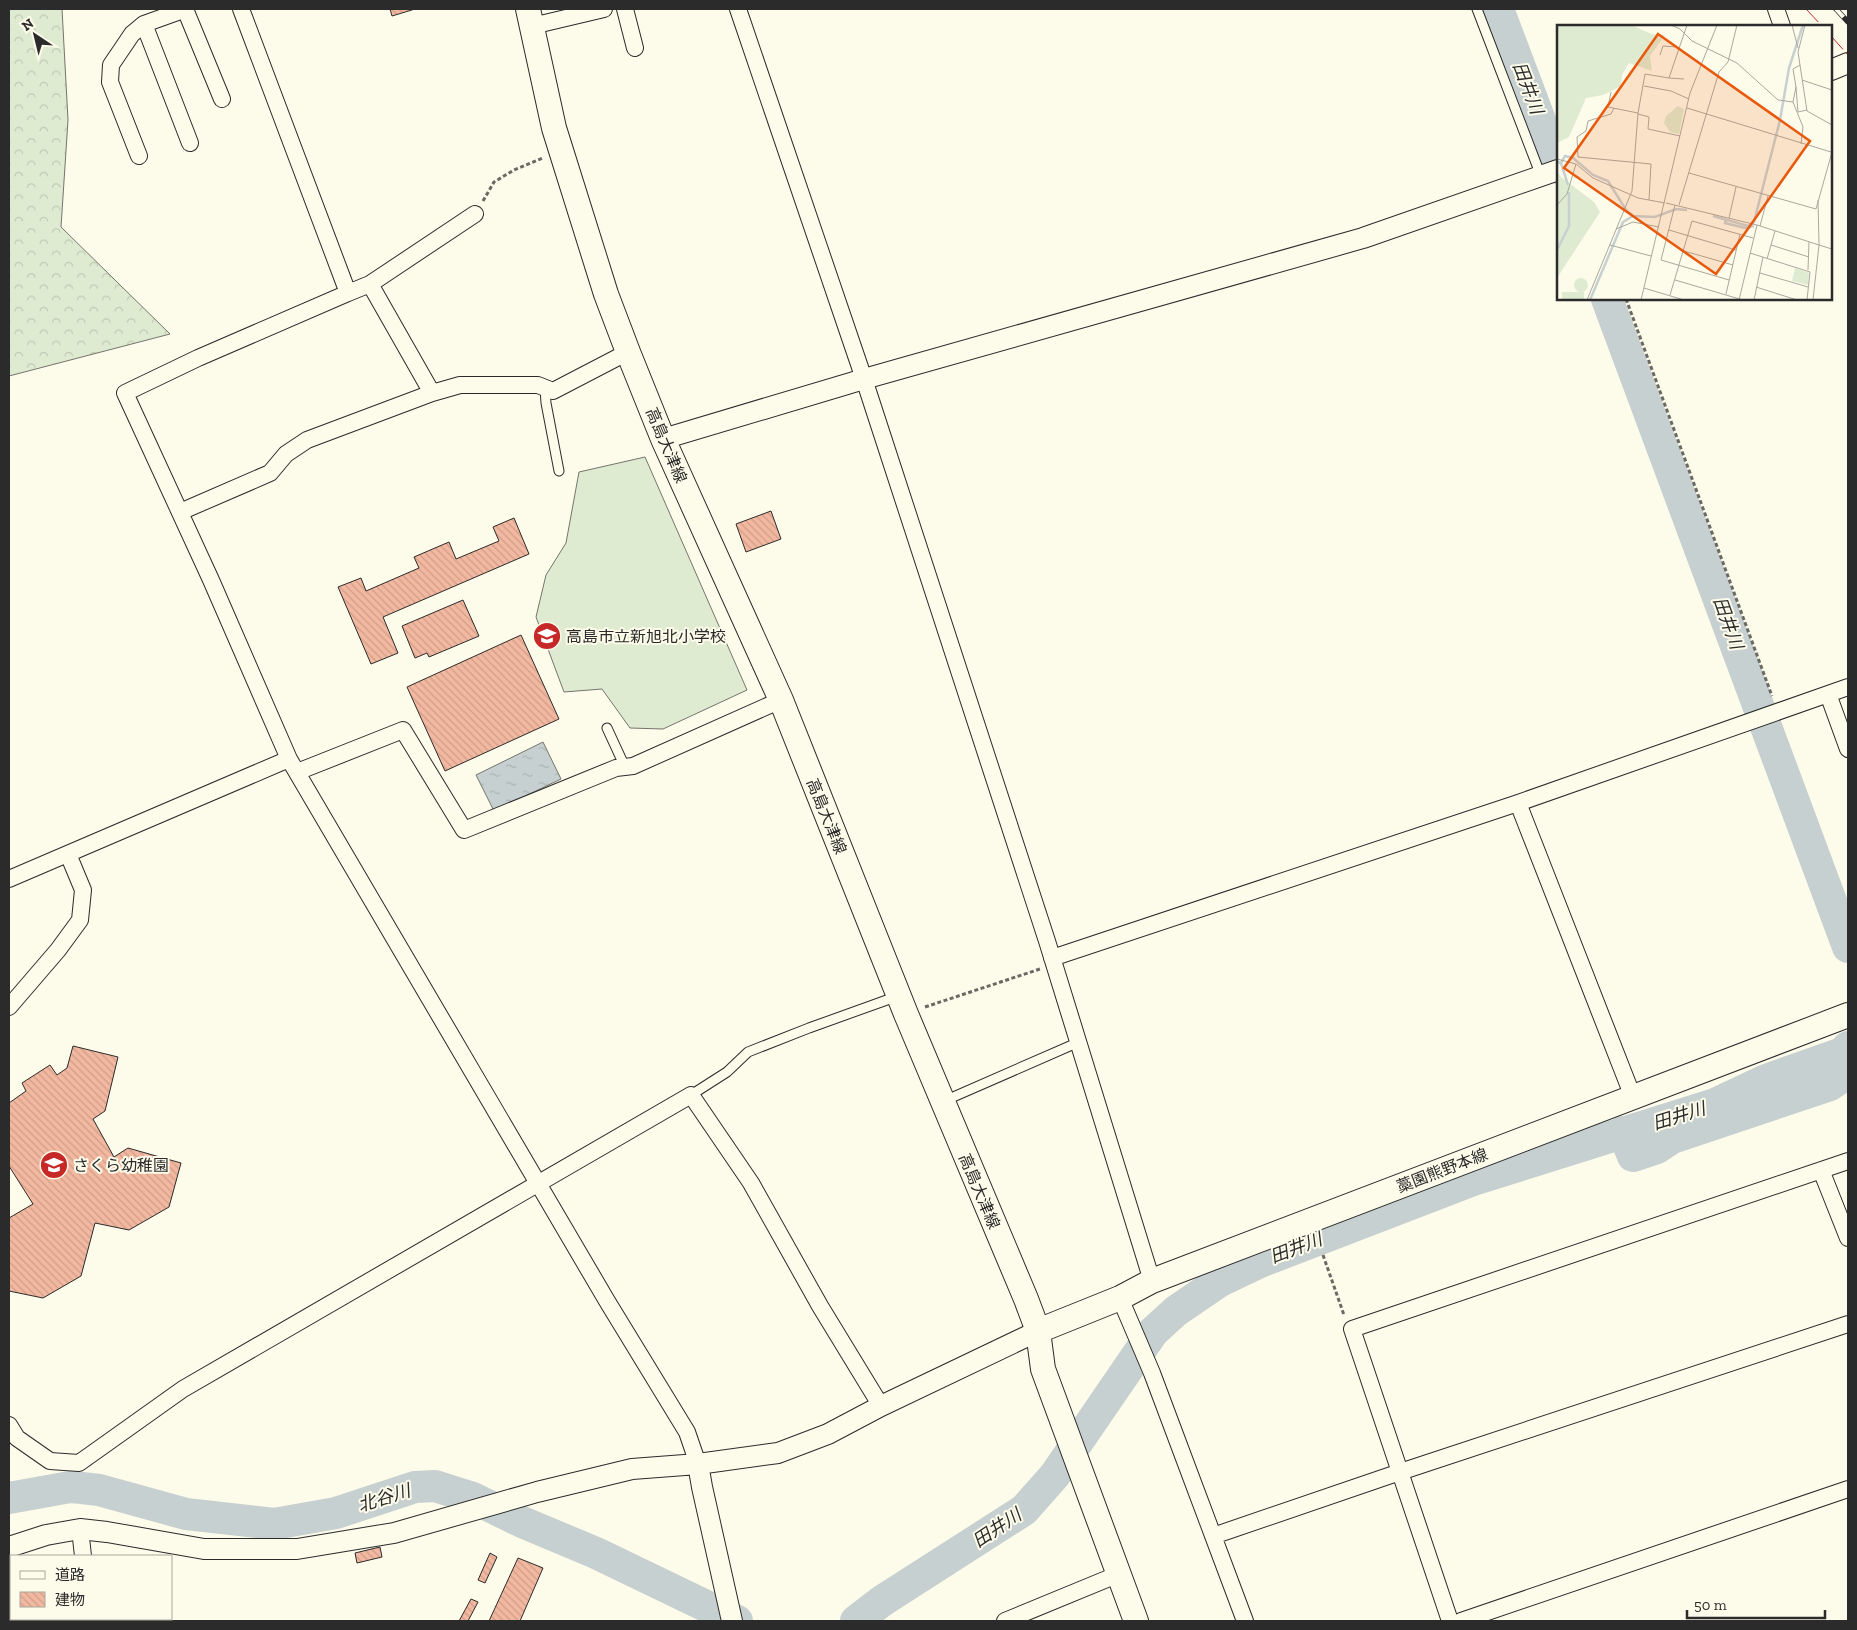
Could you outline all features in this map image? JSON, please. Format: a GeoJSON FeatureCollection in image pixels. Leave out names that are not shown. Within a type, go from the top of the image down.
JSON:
{"type":"FeatureCollection","features":[{"type":"Feature","properties":{"kind":"main road","name":"高島大津線"},"geometry":{"type":"LineString","coordinates":[[530,17],[554,128],[606,294],[663,439],[780,700],[902,1005],[1026,1299],[1038,1331],[1043,1369],[1136,1621]]}},
{"type":"Feature","properties":{"kind":"main road","name":"藁園熊野本線"},"geometry":{"type":"LineString","coordinates":[[1038,1331],[1120,1298],[1152,1281],[1848,1015]]}},
{"type":"Feature","properties":{"kind":"street"},"geometry":{"type":"LineString","coordinates":[[139,156],[110,82],[111,65],[132,34],[144,24],[185,9],[222,99]]}},
{"type":"Feature","properties":{"kind":"street"},"geometry":{"type":"LineString","coordinates":[[241,9],[348,293]]}},
{"type":"Feature","properties":{"kind":"street"},"geometry":{"type":"LineString","coordinates":[[530,17],[604,9]]}},
{"type":"Feature","properties":{"kind":"street"},"geometry":{"type":"LineString","coordinates":[[625,9],[635,48]]}},
{"type":"Feature","properties":{"kind":"street"},"geometry":{"type":"LineString","coordinates":[[738,9],[864,379],[1079,1042],[1152,1281]]}},
{"type":"Feature","properties":{"kind":"street"},"geometry":{"type":"LineString","coordinates":[[1776,9],[1782,25]]}},
{"type":"Feature","properties":{"kind":"street"},"geometry":{"type":"LineString","coordinates":[[144,24],[190,143]]}},
{"type":"Feature","properties":{"kind":"street"},"geometry":{"type":"LineString","coordinates":[[1832,70],[1848,63]]}},
{"type":"Feature","properties":{"kind":"street"},"geometry":{"type":"LineString","coordinates":[[663,439],[864,379],[1363,238],[1548,173]]}},
{"type":"Feature","properties":{"kind":"street"},"geometry":{"type":"LineString","coordinates":[[475,214],[370,284],[198,358],[125,392],[293,766],[612,1310],[687,1432],[698,1464],[732,1621]]}},
{"type":"Feature","properties":{"kind":"street"},"geometry":{"type":"LineString","coordinates":[[370,284],[432,393]]}},
{"type":"Feature","properties":{"kind":"street"},"geometry":{"type":"LineString","coordinates":[[180,512],[270,473],[286,454],[308,440],[432,393],[460,385],[538,385],[553,391],[628,352]]}},
{"type":"Feature","properties":{"kind":"street"},"geometry":{"type":"LineString","coordinates":[[1052,958],[1518,803],[1848,687]]}},
{"type":"Feature","properties":{"kind":"street"},"geometry":{"type":"LineString","coordinates":[[1828,694],[1848,749]]}},
{"type":"Feature","properties":{"kind":"street"},"geometry":{"type":"LineString","coordinates":[[9,879],[293,766],[403,730],[464,830],[616,768],[633,766],[780,700]]}},
{"type":"Feature","properties":{"kind":"street"},"geometry":{"type":"LineString","coordinates":[[1518,803],[1633,1097]]}},
{"type":"Feature","properties":{"kind":"street"},"geometry":{"type":"LineString","coordinates":[[9,1007],[58,950],[80,920],[83,890],[68,854]]}},
{"type":"Feature","properties":{"kind":"street"},"geometry":{"type":"LineString","coordinates":[[9,1425],[17,1438],[50,1461],[79,1463],[183,1389],[691,1095],[752,1183],[820,1306],[882,1406]]}},
{"type":"Feature","properties":{"kind":"street"},"geometry":{"type":"LineString","coordinates":[[1450,1621],[1352,1328],[1848,1160]]}},
{"type":"Feature","properties":{"kind":"street"},"geometry":{"type":"LineString","coordinates":[[1821,1170],[1848,1238]]}},
{"type":"Feature","properties":{"kind":"street"},"geometry":{"type":"LineString","coordinates":[[1120,1298],[1152,1372],[1245,1621]]}},
{"type":"Feature","properties":{"kind":"street"},"geometry":{"type":"LineString","coordinates":[[1213,1536],[1848,1324]]}},
{"type":"Feature","properties":{"kind":"street"},"geometry":{"type":"LineString","coordinates":[[9,1547],[46,1535],[80,1529],[204,1549],[297,1549],[394,1533],[536,1492],[632,1469],[698,1464],[778,1453],[828,1434],[1038,1331]]}},
{"type":"Feature","properties":{"kind":"street"},"geometry":{"type":"LineString","coordinates":[[1461,1621],[1848,1489]]}},
{"type":"Feature","properties":{"kind":"street"},"geometry":{"type":"LineString","coordinates":[[80,1529],[83,1555]]}},
{"type":"Feature","properties":{"kind":"street"},"geometry":{"type":"LineString","coordinates":[[1005,1621],[1119,1574]]}},
{"type":"Feature","properties":{"kind":"lane"},"geometry":{"type":"LineString","coordinates":[[1477,9],[1517,117],[1548,173]]}},
{"type":"Feature","properties":{"kind":"lane"},"geometry":{"type":"LineString","coordinates":[[545,388],[546,404],[559,471]]}},
{"type":"Feature","properties":{"kind":"lane"},"geometry":{"type":"LineString","coordinates":[[607,728],[625,767]]}},
{"type":"Feature","properties":{"kind":"lane"},"geometry":{"type":"LineString","coordinates":[[691,1095],[727,1072],[748,1052],[809,1028],[902,1005]]}},
{"type":"Feature","properties":{"kind":"lane"},"geometry":{"type":"LineString","coordinates":[[942,1102],[1079,1042]]}},
{"type":"Feature","properties":{"kind":"path"},"geometry":{"type":"LineString","coordinates":[[475,214],[494,182],[514,170],[561,151]]}},
{"type":"Feature","properties":{"kind":"path"},"geometry":{"type":"LineString","coordinates":[[1626,300],[1772,697],[1780,711]]}},
{"type":"Feature","properties":{"kind":"path"},"geometry":{"type":"LineString","coordinates":[[902,1005],[1049,966],[1052,958]]}},
{"type":"Feature","properties":{"kind":"path"},"geometry":{"type":"LineString","coordinates":[[1323,1255],[1346,1321],[1352,1328]]}},
{"type":"Feature","properties":{"kind":"green space"},"geometry":{"type":"Polygon","coordinates":[[[9,9],[62,9],[68,120],[61,227],[170,334],[9,376],[9,9]]]}},
{"type":"Feature","properties":{"kind":"green space"},"geometry":{"type":"Polygon","coordinates":[[[645,457],[747,690],[663,729],[630,728],[602,689],[564,692],[536,617],[546,575],[566,543],[579,472],[645,457]]]}},
{"type":"Feature","properties":{"kind":"water"},"geometry":{"type":"Polygon","coordinates":[[[543,742],[561,779],[494,811],[476,775],[543,742]]]}},
{"type":"Feature","properties":{"kind":"building"},"geometry":{"type":"Polygon","coordinates":[[[390,9],[415,9],[392,16],[390,9]]]}},
{"type":"Feature","properties":{"kind":"building"},"geometry":{"type":"Polygon","coordinates":[[[771,511],[781,539],[746,552],[736,524],[771,511]]]}},
{"type":"Feature","properties":{"kind":"building"},"geometry":{"type":"Polygon","coordinates":[[[514,518],[529,554],[383,617],[398,653],[371,664],[338,587],[361,578],[366,591],[419,568],[414,557],[449,542],[456,559],[499,541],[493,527],[514,518]]]}},
{"type":"Feature","properties":{"kind":"building"},"geometry":{"type":"Polygon","coordinates":[[[463,600],[479,636],[429,657],[427,653],[415,658],[402,626],[463,600]]]}},
{"type":"Feature","properties":{"kind":"building"},"geometry":{"type":"Polygon","coordinates":[[[521,635],[559,719],[445,771],[407,687],[521,635]]]}},
{"type":"Feature","properties":{"kind":"building"},"geometry":{"type":"Polygon","coordinates":[[[73,1046],[118,1057],[105,1111],[93,1119],[114,1157],[128,1148],[181,1163],[169,1207],[129,1230],[95,1223],[81,1276],[43,1298],[9,1291],[9,1218],[33,1204],[9,1166],[9,1103],[26,1091],[22,1083],[50,1065],[57,1075],[67,1068],[73,1046]]]}},
{"type":"Feature","properties":{"kind":"building"},"geometry":{"type":"Polygon","coordinates":[[[380,1547],[382,1557],[357,1563],[355,1553],[380,1547]]]}},
{"type":"Feature","properties":{"kind":"building"},"geometry":{"type":"Polygon","coordinates":[[[490,1553],[497,1557],[485,1583],[478,1580],[490,1553]]]}},
{"type":"Feature","properties":{"kind":"building"},"geometry":{"type":"Polygon","coordinates":[[[518,1558],[543,1568],[520,1621],[489,1621],[518,1558]]]}},
{"type":"Feature","properties":{"kind":"building"},"geometry":{"type":"Polygon","coordinates":[[[471,1599],[478,1602],[468,1621],[459,1621],[471,1599]]]}},
{"type":"Feature","properties":{"kind":"waterway","name":"田井川"},"geometry":{"type":"LineString","coordinates":[[1498,9],[1557,165]]}},
{"type":"Feature","properties":{"kind":"waterway","name":"田井川"},"geometry":{"type":"LineString","coordinates":[[1607,300],[1848,947]]}},
{"type":"Feature","properties":{"kind":"waterway","name":"田井川"},"geometry":{"type":"LineString","coordinates":[[856,1621],[882,1601],[1024,1510],[1055,1475],[1153,1332],[1176,1311],[1220,1281],[1260,1262],[1473,1180],[1715,1104],[1766,1080],[1842,1053],[1848,1047]]}},
{"type":"Feature","properties":{"kind":"waterway"},"geometry":{"type":"LineString","coordinates":[[1623,1132],[1633,1156],[1657,1148],[1672,1138],[1830,1085],[1848,1073]]}},
{"type":"Feature","properties":{"kind":"waterway","name":"北谷川"},"geometry":{"type":"LineString","coordinates":[[9,1498],[70,1487],[82,1488],[99,1490],[186,1514],[274,1524],[336,1513],[415,1487],[435,1486],[473,1498],[522,1522],[596,1553],[737,1621]]}},
{"type":"Feature","properties":{"kind":"railway"},"geometry":{"type":"LineString","coordinates":[[1836,9],[1848,22]]}},
{"type":"Feature","properties":{"kind":"power"},"geometry":{"type":"LineString","coordinates":[[1806,9],[1821,25]]}},
{"type":"Feature","properties":{"kind":"power"},"geometry":{"type":"LineString","coordinates":[[1832,37],[1848,55]]}},
{"type":"Feature","properties":{"kind":"place","name":"高島市立新旭北小学校"},"geometry":{"type":"Point","coordinates":[547,636]}},
{"type":"Feature","properties":{"kind":"place","name":"さくら幼稚園"},"geometry":{"type":"Point","coordinates":[54,1165]}}]}
